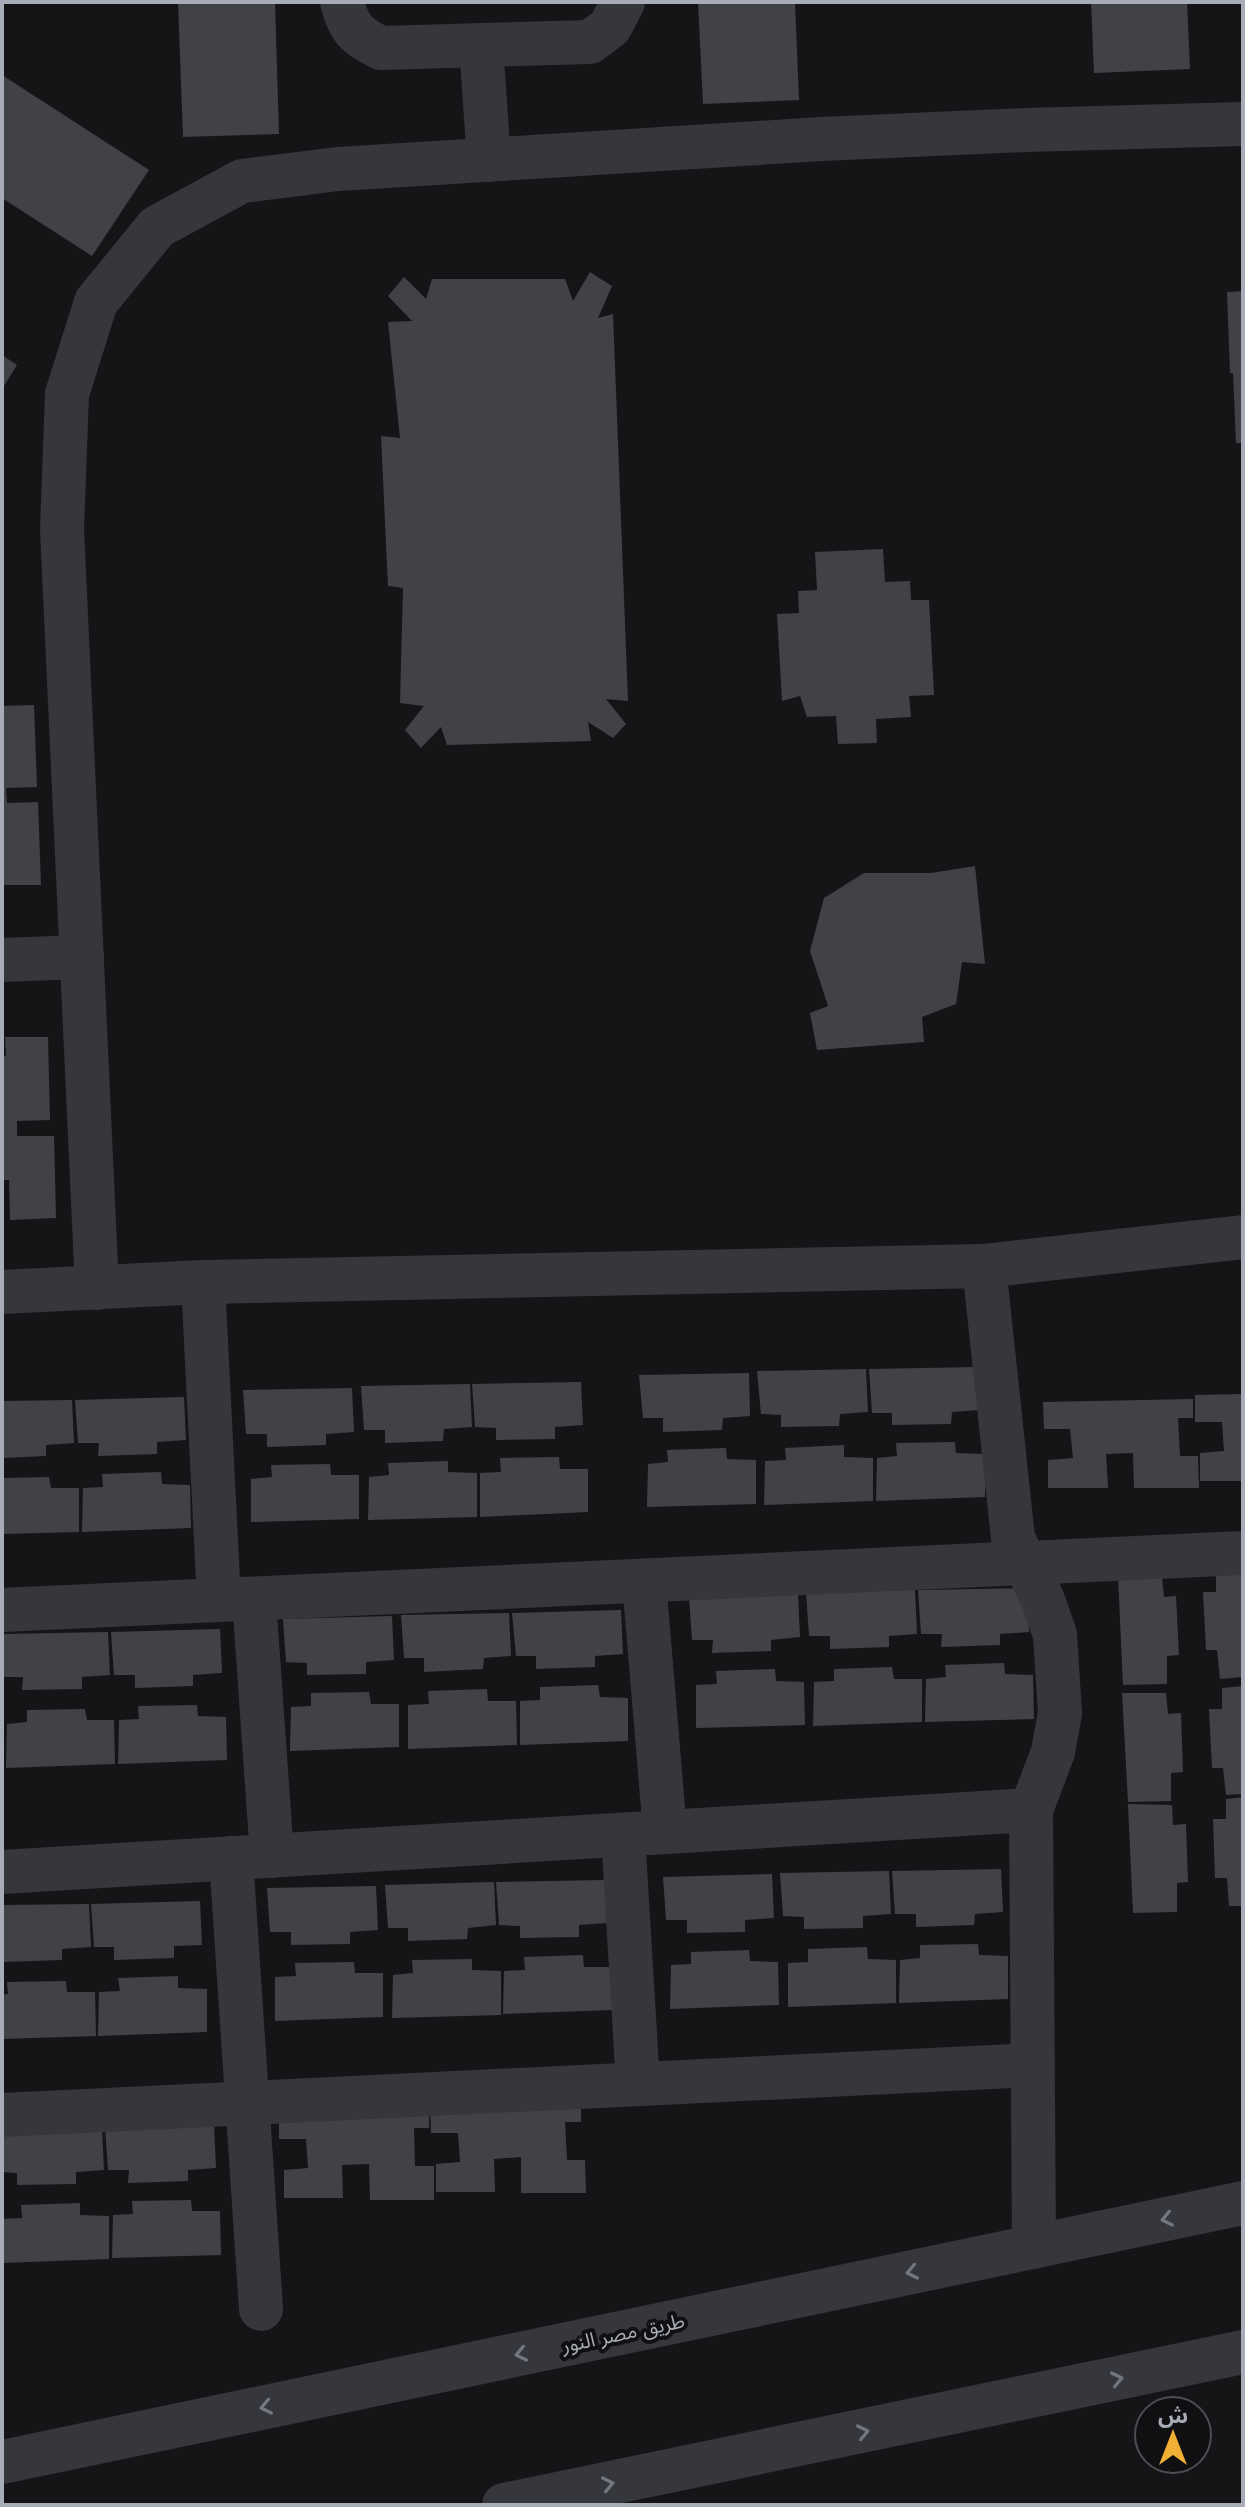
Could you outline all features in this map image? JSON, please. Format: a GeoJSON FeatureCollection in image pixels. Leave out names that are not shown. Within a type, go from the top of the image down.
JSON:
{"type":"FeatureCollection","features":[{"type":"Feature","properties":{"kind":"street"},"geometry":{"type":"LineString","coordinates":[[342,2],[347,22],[361,39],[381,48],[590,42],[610,27],[623,2]]}},
{"type":"Feature","properties":{"kind":"street"},"geometry":{"type":"LineString","coordinates":[[481,45],[489,160]]}},
{"type":"Feature","properties":{"kind":"street"},"geometry":{"type":"LineString","coordinates":[[97,1288],[62,529],[67,394],[96,302],[157,227],[242,181],[338,169],[854,138],[1243,124]]}},
{"type":"Feature","properties":{"kind":"street"},"geometry":{"type":"LineString","coordinates":[[2,960],[82,957]]}},
{"type":"Feature","properties":{"kind":"street"},"geometry":{"type":"LineString","coordinates":[[2,1292],[203,1282],[984,1266],[1237,1233]]}},
{"type":"Feature","properties":{"kind":"street"},"geometry":{"type":"LineString","coordinates":[[984,1266],[1013,1538],[1043,1600],[1055,1635],[1060,1713],[1053,1752],[1031,1810],[1034,2247]]}},
{"type":"Feature","properties":{"kind":"street"},"geometry":{"type":"LineString","coordinates":[[203,1282],[237,1600],[251,1857],[247,2104],[261,2309]]}},
{"type":"Feature","properties":{"kind":"street"},"geometry":{"type":"LineString","coordinates":[[2,1610],[1243,1553]]}},
{"type":"Feature","properties":{"kind":"street"},"geometry":{"type":"LineString","coordinates":[[638,2084],[644,1834],[644,1581]]}},
{"type":"Feature","properties":{"kind":"street"},"geometry":{"type":"LineString","coordinates":[[2,1872],[1031,1810]]}},
{"type":"Feature","properties":{"kind":"street"},"geometry":{"type":"LineString","coordinates":[[2,2115],[1032,2065]]}},
{"type":"Feature","properties":{"kind":"street","name":"طريق مصر النور"},"geometry":{"type":"LineString","coordinates":[[2,2462],[1243,2203]]}},
{"type":"Feature","properties":{"kind":"street"},"geometry":{"type":"LineString","coordinates":[[504,2505],[1243,2352]]}},
{"type":"Feature","properties":{"kind":"building"},"geometry":{"type":"Polygon","coordinates":[[[178,2],[275,2],[279,134],[183,137],[178,2]]]}},
{"type":"Feature","properties":{"kind":"building"},"geometry":{"type":"Polygon","coordinates":[[[698,2],[795,2],[799,100],[703,104],[698,2]]]}},
{"type":"Feature","properties":{"kind":"building"},"geometry":{"type":"Polygon","coordinates":[[[1091,2],[1187,2],[1190,69],[1094,73],[1091,2]]]}},
{"type":"Feature","properties":{"kind":"building"},"geometry":{"type":"Polygon","coordinates":[[[2,75],[149,170],[92,256],[2,198],[2,75]]]}},
{"type":"Feature","properties":{"kind":"building"},"geometry":{"type":"Polygon","coordinates":[[[590,272],[612,286],[598,318],[613,314],[628,701],[606,699],[626,724],[613,738],[588,722],[591,741],[447,745],[441,727],[421,748],[405,730],[424,706],[400,703],[403,588],[388,586],[381,436],[400,438],[388,322],[412,321],[388,296],[404,277],[426,299],[432,279],[565,279],[573,301],[590,272]]]}},
{"type":"Feature","properties":{"kind":"building"},"geometry":{"type":"Polygon","coordinates":[[[1243,291],[1243,443],[1236,443],[1227,292],[1243,291]]]}},
{"type":"Feature","properties":{"kind":"building"},"geometry":{"type":"Polygon","coordinates":[[[2,355],[17,365],[2,389],[2,355]]]}},
{"type":"Feature","properties":{"kind":"building"},"geometry":{"type":"Polygon","coordinates":[[[883,549],[885,582],[910,581],[911,600],[929,600],[934,695],[909,696],[911,717],[876,719],[877,743],[838,744],[836,716],[807,717],[800,696],[782,701],[777,614],[799,613],[798,591],[817,590],[815,552],[883,549]]]}},
{"type":"Feature","properties":{"kind":"building"},"geometry":{"type":"Polygon","coordinates":[[[34,705],[37,787],[6,788],[7,803],[38,802],[41,885],[2,885],[2,706],[34,705]]]}},
{"type":"Feature","properties":{"kind":"building"},"geometry":{"type":"Polygon","coordinates":[[[975,866],[985,964],[962,962],[956,1004],[922,1017],[924,1042],[817,1050],[810,1013],[828,1006],[810,951],[824,898],[864,873],[931,873],[975,866]]]}},
{"type":"Feature","properties":{"kind":"building"},"geometry":{"type":"Polygon","coordinates":[[[5,1037],[48,1037],[50,1120],[17,1121],[17,1136],[54,1136],[56,1218],[10,1220],[9,1180],[2,1180],[2,1056],[6,1056],[5,1037]]]}},
{"type":"Feature","properties":{"kind":"building"},"geometry":{"type":"Polygon","coordinates":[[[978,1367],[979,1410],[952,1412],[951,1424],[892,1425],[892,1413],[872,1413],[869,1369],[978,1367]]]}},
{"type":"Feature","properties":{"kind":"building"},"geometry":{"type":"Polygon","coordinates":[[[866,1369],[868,1412],[840,1414],[839,1426],[781,1427],[781,1415],[761,1414],[757,1371],[866,1369]]]}},
{"type":"Feature","properties":{"kind":"building"},"geometry":{"type":"Polygon","coordinates":[[[749,1373],[750,1416],[723,1418],[722,1430],[663,1432],[663,1418],[643,1418],[639,1375],[749,1373]]]}},
{"type":"Feature","properties":{"kind":"building"},"geometry":{"type":"Polygon","coordinates":[[[581,1382],[583,1425],[555,1427],[555,1439],[496,1440],[496,1428],[475,1427],[472,1384],[581,1382]]]}},
{"type":"Feature","properties":{"kind":"building"},"geometry":{"type":"Polygon","coordinates":[[[470,1384],[472,1427],[444,1429],[443,1441],[385,1443],[385,1430],[364,1430],[361,1386],[470,1384]]]}},
{"type":"Feature","properties":{"kind":"building"},"geometry":{"type":"Polygon","coordinates":[[[352,1388],[354,1432],[326,1434],[326,1445],[267,1447],[267,1434],[246,1434],[243,1390],[352,1388]]]}},
{"type":"Feature","properties":{"kind":"building"},"geometry":{"type":"Polygon","coordinates":[[[1243,1394],[1243,1481],[1200,1481],[1200,1453],[1224,1451],[1222,1422],[1195,1422],[1195,1395],[1243,1394]]]}},
{"type":"Feature","properties":{"kind":"building"},"geometry":{"type":"Polygon","coordinates":[[[184,1397],[186,1440],[157,1442],[157,1454],[98,1456],[99,1443],[78,1443],[75,1400],[184,1397]]]}},
{"type":"Feature","properties":{"kind":"building"},"geometry":{"type":"Polygon","coordinates":[[[1193,1399],[1193,1418],[1178,1418],[1180,1456],[1198,1456],[1199,1488],[1134,1488],[1133,1453],[1106,1454],[1108,1488],[1048,1488],[1048,1460],[1073,1458],[1070,1429],[1044,1429],[1043,1402],[1193,1399]]]}},
{"type":"Feature","properties":{"kind":"building"},"geometry":{"type":"Polygon","coordinates":[[[72,1400],[74,1443],[46,1445],[46,1456],[2,1458],[2,1401],[72,1400]]]}},
{"type":"Feature","properties":{"kind":"building"},"geometry":{"type":"Polygon","coordinates":[[[955,1442],[956,1453],[985,1454],[985,1497],[876,1501],[877,1458],[897,1456],[896,1443],[955,1442]]]}},
{"type":"Feature","properties":{"kind":"building"},"geometry":{"type":"Polygon","coordinates":[[[844,1445],[844,1457],[873,1458],[873,1501],[764,1505],[765,1461],[786,1460],[785,1448],[844,1445]]]}},
{"type":"Feature","properties":{"kind":"building"},"geometry":{"type":"Polygon","coordinates":[[[726,1448],[727,1459],[756,1460],[756,1504],[647,1507],[648,1464],[668,1462],[667,1450],[726,1448]]]}},
{"type":"Feature","properties":{"kind":"building"},"geometry":{"type":"Polygon","coordinates":[[[559,1457],[560,1469],[588,1469],[588,1512],[480,1517],[480,1473],[501,1472],[500,1458],[559,1457]]]}},
{"type":"Feature","properties":{"kind":"building"},"geometry":{"type":"Polygon","coordinates":[[[448,1461],[448,1472],[477,1473],[477,1517],[368,1520],[369,1477],[389,1475],[388,1463],[448,1461]]]}},
{"type":"Feature","properties":{"kind":"building"},"geometry":{"type":"Polygon","coordinates":[[[330,1464],[331,1475],[359,1475],[359,1519],[251,1522],[251,1479],[272,1477],[271,1465],[330,1464]]]}},
{"type":"Feature","properties":{"kind":"building"},"geometry":{"type":"Polygon","coordinates":[[[161,1472],[162,1484],[190,1485],[191,1528],[82,1532],[83,1488],[103,1487],[102,1474],[161,1472]]]}},
{"type":"Feature","properties":{"kind":"building"},"geometry":{"type":"Polygon","coordinates":[[[49,1477],[51,1488],[79,1488],[79,1532],[2,1534],[2,1478],[49,1477]]]}},
{"type":"Feature","properties":{"kind":"building"},"geometry":{"type":"Polygon","coordinates":[[[1243,1569],[1243,1677],[1220,1679],[1217,1650],[1206,1650],[1203,1592],[1216,1592],[1216,1571],[1243,1569]]]}},
{"type":"Feature","properties":{"kind":"building"},"geometry":{"type":"Polygon","coordinates":[[[1118,1576],[1162,1577],[1164,1597],[1176,1596],[1179,1655],[1167,1656],[1167,1684],[1123,1685],[1118,1576]]]}},
{"type":"Feature","properties":{"kind":"building"},"geometry":{"type":"Polygon","coordinates":[[[1027,1588],[1029,1632],[1000,1634],[1000,1645],[941,1647],[942,1634],[921,1634],[918,1590],[1027,1588]]]}},
{"type":"Feature","properties":{"kind":"building"},"geometry":{"type":"Polygon","coordinates":[[[915,1590],[917,1634],[889,1636],[889,1647],[830,1649],[830,1636],[809,1636],[806,1592],[915,1590]]]}},
{"type":"Feature","properties":{"kind":"building"},"geometry":{"type":"Polygon","coordinates":[[[798,1594],[800,1637],[771,1640],[771,1651],[712,1653],[713,1640],[692,1640],[689,1597],[798,1594]]]}},
{"type":"Feature","properties":{"kind":"building"},"geometry":{"type":"Polygon","coordinates":[[[621,1610],[623,1654],[595,1656],[595,1667],[536,1669],[536,1656],[516,1656],[512,1613],[621,1610]]]}},
{"type":"Feature","properties":{"kind":"building"},"geometry":{"type":"Polygon","coordinates":[[[509,1613],[511,1656],[484,1658],[483,1669],[424,1672],[424,1658],[404,1658],[401,1615],[509,1613]]]}},
{"type":"Feature","properties":{"kind":"building"},"geometry":{"type":"Polygon","coordinates":[[[392,1616],[394,1660],[366,1662],[366,1674],[307,1675],[307,1663],[286,1662],[283,1619],[392,1616]]]}},
{"type":"Feature","properties":{"kind":"building"},"geometry":{"type":"Polygon","coordinates":[[[220,1629],[222,1673],[193,1675],[193,1686],[135,1688],[135,1675],[114,1675],[111,1632],[220,1629]]]}},
{"type":"Feature","properties":{"kind":"building"},"geometry":{"type":"Polygon","coordinates":[[[108,1632],[110,1675],[82,1677],[82,1689],[22,1690],[23,1677],[2,1677],[2,1634],[108,1632]]]}},
{"type":"Feature","properties":{"kind":"building"},"geometry":{"type":"Polygon","coordinates":[[[1004,1663],[1005,1674],[1033,1675],[1034,1719],[925,1722],[926,1679],[946,1677],[945,1665],[1004,1663]]]}},
{"type":"Feature","properties":{"kind":"building"},"geometry":{"type":"Polygon","coordinates":[[[892,1667],[894,1679],[922,1679],[922,1722],[813,1726],[814,1682],[834,1681],[834,1669],[892,1667]]]}},
{"type":"Feature","properties":{"kind":"building"},"geometry":{"type":"Polygon","coordinates":[[[775,1669],[776,1681],[804,1682],[805,1725],[696,1728],[696,1685],[717,1684],[716,1671],[775,1669]]]}},
{"type":"Feature","properties":{"kind":"building"},"geometry":{"type":"Polygon","coordinates":[[[598,1685],[600,1697],[628,1698],[628,1741],[520,1745],[520,1701],[540,1700],[540,1687],[598,1685]]]}},
{"type":"Feature","properties":{"kind":"building"},"geometry":{"type":"Polygon","coordinates":[[[1243,1686],[1243,1794],[1226,1795],[1223,1768],[1212,1768],[1209,1709],[1222,1709],[1222,1688],[1243,1686]]]}},
{"type":"Feature","properties":{"kind":"building"},"geometry":{"type":"Polygon","coordinates":[[[487,1689],[488,1701],[516,1701],[517,1745],[408,1749],[408,1705],[429,1704],[428,1691],[487,1689]]]}},
{"type":"Feature","properties":{"kind":"building"},"geometry":{"type":"Polygon","coordinates":[[[369,1692],[371,1704],[399,1704],[399,1747],[290,1751],[291,1707],[311,1706],[311,1693],[369,1692]]]}},
{"type":"Feature","properties":{"kind":"building"},"geometry":{"type":"Polygon","coordinates":[[[1122,1693],[1166,1693],[1168,1714],[1181,1713],[1183,1772],[1171,1773],[1171,1801],[1128,1802],[1122,1693]]]}},
{"type":"Feature","properties":{"kind":"building"},"geometry":{"type":"Polygon","coordinates":[[[197,1705],[198,1716],[226,1717],[227,1760],[118,1764],[119,1720],[139,1719],[138,1706],[197,1705]]]}},
{"type":"Feature","properties":{"kind":"building"},"geometry":{"type":"Polygon","coordinates":[[[85,1709],[87,1720],[114,1720],[115,1764],[6,1768],[7,1724],[27,1722],[27,1710],[85,1709]]]}},
{"type":"Feature","properties":{"kind":"building"},"geometry":{"type":"Polygon","coordinates":[[[1243,1797],[1243,1906],[1229,1906],[1227,1878],[1215,1878],[1213,1819],[1226,1819],[1226,1799],[1243,1797]]]}},
{"type":"Feature","properties":{"kind":"building"},"geometry":{"type":"Polygon","coordinates":[[[1128,1804],[1172,1805],[1173,1825],[1186,1824],[1188,1882],[1177,1883],[1177,1912],[1133,1913],[1128,1804]]]}},
{"type":"Feature","properties":{"kind":"building"},"geometry":{"type":"Polygon","coordinates":[[[1001,1869],[1003,1912],[975,1914],[974,1925],[916,1927],[916,1914],[895,1914],[892,1871],[1001,1869]]]}},
{"type":"Feature","properties":{"kind":"building"},"geometry":{"type":"Polygon","coordinates":[[[889,1871],[891,1914],[863,1916],[863,1928],[804,1929],[804,1917],[783,1916],[780,1873],[889,1871]]]}},
{"type":"Feature","properties":{"kind":"building"},"geometry":{"type":"Polygon","coordinates":[[[772,1874],[774,1918],[745,1920],[745,1932],[687,1933],[687,1920],[666,1920],[663,1877],[772,1874]]]}},
{"type":"Feature","properties":{"kind":"building"},"geometry":{"type":"Polygon","coordinates":[[[605,1880],[607,1923],[579,1925],[579,1937],[520,1938],[520,1926],[499,1925],[496,1882],[605,1880]]]}},
{"type":"Feature","properties":{"kind":"building"},"geometry":{"type":"Polygon","coordinates":[[[494,1882],[496,1925],[468,1928],[467,1939],[408,1941],[408,1928],[388,1928],[385,1885],[494,1882]]]}},
{"type":"Feature","properties":{"kind":"building"},"geometry":{"type":"Polygon","coordinates":[[[376,1886],[378,1930],[350,1932],[350,1944],[291,1945],[291,1932],[270,1932],[267,1888],[376,1886]]]}},
{"type":"Feature","properties":{"kind":"building"},"geometry":{"type":"Polygon","coordinates":[[[200,1901],[202,1945],[174,1946],[174,1958],[114,1960],[114,1947],[94,1947],[91,1904],[200,1901]]]}},
{"type":"Feature","properties":{"kind":"building"},"geometry":{"type":"Polygon","coordinates":[[[89,1904],[91,1947],[62,1949],[62,1960],[3,1962],[2,1905],[89,1904]]]}},
{"type":"Feature","properties":{"kind":"building"},"geometry":{"type":"Polygon","coordinates":[[[978,1944],[979,1955],[1008,1956],[1008,1999],[899,2003],[900,1960],[920,1958],[920,1945],[978,1944]]]}},
{"type":"Feature","properties":{"kind":"building"},"geometry":{"type":"Polygon","coordinates":[[[867,1947],[868,1959],[896,1960],[896,2003],[788,2007],[788,1963],[808,1962],[808,1949],[867,1947]]]}},
{"type":"Feature","properties":{"kind":"building"},"geometry":{"type":"Polygon","coordinates":[[[749,1950],[750,1961],[778,1962],[779,2005],[670,2009],[671,1965],[691,1964],[691,1952],[749,1950]]]}},
{"type":"Feature","properties":{"kind":"building"},"geometry":{"type":"Polygon","coordinates":[[[583,1955],[584,1967],[612,1967],[612,2010],[503,2014],[504,1971],[525,1970],[524,1957],[583,1955]]]}},
{"type":"Feature","properties":{"kind":"building"},"geometry":{"type":"Polygon","coordinates":[[[472,1959],[472,1970],[501,1971],[501,2015],[392,2018],[393,1975],[413,1973],[412,1960],[472,1959]]]}},
{"type":"Feature","properties":{"kind":"building"},"geometry":{"type":"Polygon","coordinates":[[[354,1962],[355,1973],[383,1973],[383,2017],[275,2021],[275,1977],[296,1976],[295,1963],[354,1962]]]}},
{"type":"Feature","properties":{"kind":"building"},"geometry":{"type":"Polygon","coordinates":[[[178,1976],[178,1988],[207,1989],[207,2032],[98,2036],[99,1992],[120,1991],[118,1978],[178,1976]]]}},
{"type":"Feature","properties":{"kind":"building"},"geometry":{"type":"Polygon","coordinates":[[[66,1981],[67,1992],[95,1992],[96,2036],[2,2039],[2,1995],[8,1994],[7,1982],[66,1981]]]}},
{"type":"Feature","properties":{"kind":"building"},"geometry":{"type":"Polygon","coordinates":[[[581,2103],[581,2122],[565,2122],[567,2160],[585,2160],[586,2193],[521,2193],[521,2157],[494,2159],[495,2192],[436,2192],[436,2164],[460,2162],[458,2133],[431,2133],[430,2106],[581,2103]]]}},
{"type":"Feature","properties":{"kind":"building"},"geometry":{"type":"Polygon","coordinates":[[[429,2109],[429,2128],[414,2128],[415,2166],[434,2166],[434,2200],[370,2200],[369,2164],[342,2165],[343,2198],[284,2198],[284,2170],[308,2168],[306,2139],[279,2139],[279,2112],[429,2109]]]}},
{"type":"Feature","properties":{"kind":"building"},"geometry":{"type":"Polygon","coordinates":[[[214,2124],[216,2168],[188,2170],[188,2181],[128,2183],[129,2170],[108,2170],[105,2127],[214,2124]]]}},
{"type":"Feature","properties":{"kind":"building"},"geometry":{"type":"Polygon","coordinates":[[[102,2127],[104,2170],[76,2172],[76,2184],[17,2185],[17,2173],[2,2172],[2,2129],[102,2127]]]}},
{"type":"Feature","properties":{"kind":"building"},"geometry":{"type":"Polygon","coordinates":[[[191,2200],[192,2211],[220,2211],[221,2255],[112,2258],[113,2215],[133,2214],[132,2201],[191,2200]]]}},
{"type":"Feature","properties":{"kind":"building"},"geometry":{"type":"Polygon","coordinates":[[[80,2203],[80,2215],[109,2216],[109,2259],[2,2263],[2,2219],[22,2218],[21,2205],[80,2203]]]}}]}
